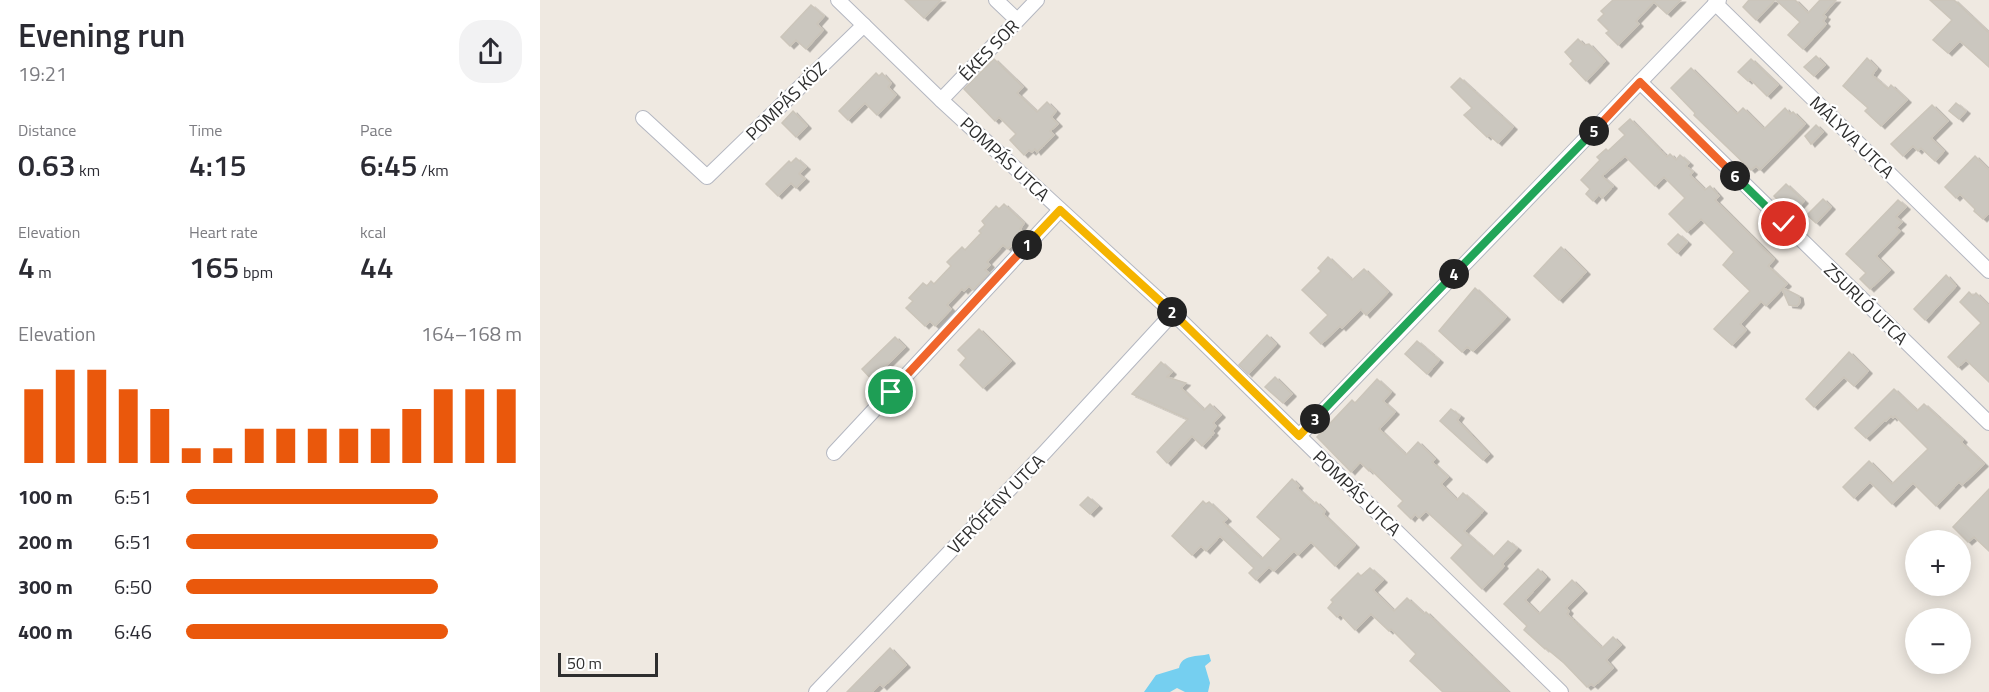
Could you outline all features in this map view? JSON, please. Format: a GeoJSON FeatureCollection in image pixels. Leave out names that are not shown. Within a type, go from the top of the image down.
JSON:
{"type":"FeatureCollection","features":[{"type":"Feature","properties":{"kind":"street","name":"POMPÁS UTCA"},"geometry":{"type":"LineString","coordinates":[[838,0],[941,100],[1173,313],[1561,692]]}},
{"type":"Feature","properties":{"kind":"street"},"geometry":{"type":"LineString","coordinates":[[996,0],[1017,20]]}},
{"type":"Feature","properties":{"kind":"street","name":"ÉKES SOR"},"geometry":{"type":"LineString","coordinates":[[941,100],[1037,0]]}},
{"type":"Feature","properties":{"kind":"street"},"geometry":{"type":"LineString","coordinates":[[1299,436],[1717,2]]}},
{"type":"Feature","properties":{"kind":"street","name":"MÁLYVA UTCA"},"geometry":{"type":"LineString","coordinates":[[1717,2],[1989,271]]}},
{"type":"Feature","properties":{"kind":"street","name":"POMPÁS KÖZ"},"geometry":{"type":"LineString","coordinates":[[643,118],[707,177],[864,25]]}},
{"type":"Feature","properties":{"kind":"street","name":"ZSURLÓ UTCA"},"geometry":{"type":"LineString","coordinates":[[1640,82],[1989,423]]}},
{"type":"Feature","properties":{"kind":"street"},"geometry":{"type":"LineString","coordinates":[[834,453],[1060,210]]}},
{"type":"Feature","properties":{"kind":"street","name":"VERŐFÉNY UTCA"},"geometry":{"type":"LineString","coordinates":[[816,692],[1045,452],[1173,313]]}},
{"type":"Feature","properties":{"kind":"water"},"geometry":{"type":"Polygon","coordinates":[[[1209,654],[1211,661],[1205,666],[1210,683],[1208,692],[1185,692],[1177,688],[1170,692],[1144,692],[1156,675],[1179,668],[1183,660],[1187,658],[1209,654]]]}},
{"type":"Feature","properties":{"kind":"building"},"geometry":{"type":"Polygon","coordinates":[[[905,0],[941,0],[924,18],[905,0]]]}},
{"type":"Feature","properties":{"kind":"building"},"geometry":{"type":"Polygon","coordinates":[[[1613,0],[1681,0],[1667,14],[1654,2],[1636,21],[1639,24],[1618,45],[1606,33],[1609,31],[1598,20],[1604,14],[1601,11],[1613,0]]]}},
{"type":"Feature","properties":{"kind":"building"},"geometry":{"type":"Polygon","coordinates":[[[1749,0],[1775,0],[1756,20],[1743,7],[1749,0]]]}},
{"type":"Feature","properties":{"kind":"building"},"geometry":{"type":"Polygon","coordinates":[[[1776,0],[1795,0],[1808,13],[1820,0],[1836,0],[1823,15],[1826,17],[1823,21],[1826,24],[1803,49],[1788,35],[1800,22],[1776,0]]]}},
{"type":"Feature","properties":{"kind":"building"},"geometry":{"type":"Polygon","coordinates":[[[1930,0],[1954,0],[1989,33],[1989,67],[1960,41],[1948,53],[1933,40],[1952,20],[1930,0]]]}},
{"type":"Feature","properties":{"kind":"building"},"geometry":{"type":"Polygon","coordinates":[[[811,5],[824,16],[817,24],[823,30],[806,49],[796,40],[790,46],[781,37],[811,5]]]}},
{"type":"Feature","properties":{"kind":"building"},"geometry":{"type":"Polygon","coordinates":[[[1578,39],[1584,45],[1589,44],[1605,61],[1586,81],[1570,64],[1573,61],[1565,52],[1578,39]]]}},
{"type":"Feature","properties":{"kind":"building"},"geometry":{"type":"Polygon","coordinates":[[[1816,56],[1825,65],[1814,76],[1804,67],[1816,56]]]}},
{"type":"Feature","properties":{"kind":"building"},"geometry":{"type":"Polygon","coordinates":[[[1867,58],[1877,68],[1872,75],[1888,89],[1891,85],[1907,100],[1881,126],[1865,111],[1868,108],[1843,86],[1867,58]]]}},
{"type":"Feature","properties":{"kind":"building"},"geometry":{"type":"Polygon","coordinates":[[[994,59],[1023,87],[1017,93],[1037,112],[1047,102],[1056,111],[1051,117],[1058,124],[1050,131],[1054,135],[1037,152],[1035,149],[1032,152],[1029,150],[1024,155],[1010,140],[1016,134],[999,117],[995,121],[964,89],[994,59]]]}},
{"type":"Feature","properties":{"kind":"building"},"geometry":{"type":"Polygon","coordinates":[[[1751,59],[1778,85],[1767,96],[1750,79],[1748,81],[1738,72],[1751,59]]]}},
{"type":"Feature","properties":{"kind":"building"},"geometry":{"type":"Polygon","coordinates":[[[1691,68],[1737,114],[1743,108],[1764,129],[1785,108],[1790,114],[1793,112],[1805,124],[1760,170],[1756,166],[1751,170],[1694,115],[1695,113],[1671,88],[1691,68]]]}},
{"type":"Feature","properties":{"kind":"building"},"geometry":{"type":"Polygon","coordinates":[[[876,73],[879,76],[882,73],[891,83],[888,87],[896,95],[877,115],[865,103],[848,120],[839,111],[876,73]]]}},
{"type":"Feature","properties":{"kind":"building"},"geometry":{"type":"Polygon","coordinates":[[[1460,78],[1513,127],[1498,143],[1489,135],[1487,137],[1464,115],[1472,108],[1451,87],[1460,78]]]}},
{"type":"Feature","properties":{"kind":"building"},"geometry":{"type":"Polygon","coordinates":[[[1956,103],[1966,111],[1959,119],[1949,111],[1956,103]]]}},
{"type":"Feature","properties":{"kind":"building"},"geometry":{"type":"Polygon","coordinates":[[[1932,105],[1948,121],[1931,138],[1944,151],[1935,161],[1921,148],[1918,151],[1913,146],[1903,156],[1891,144],[1932,105]]]}},
{"type":"Feature","properties":{"kind":"building"},"geometry":{"type":"Polygon","coordinates":[[[793,111],[807,126],[796,137],[782,123],[793,111]]]}},
{"type":"Feature","properties":{"kind":"building"},"geometry":{"type":"Polygon","coordinates":[[[1630,119],[1667,157],[1670,154],[1676,160],[1680,155],[1689,163],[1686,166],[1693,172],[1690,175],[1705,190],[1710,186],[1719,196],[1715,200],[1774,259],[1768,266],[1787,284],[1783,288],[1799,296],[1800,302],[1797,306],[1789,305],[1782,289],[1766,306],[1761,301],[1740,324],[1746,330],[1732,345],[1714,329],[1750,291],[1723,265],[1734,252],[1701,219],[1687,232],[1669,214],[1685,198],[1664,177],[1655,186],[1625,156],[1602,176],[1613,186],[1602,198],[1599,194],[1593,201],[1586,194],[1590,189],[1581,180],[1600,160],[1597,157],[1606,149],[1608,151],[1625,135],[1619,129],[1630,119]]]}},
{"type":"Feature","properties":{"kind":"building"},"geometry":{"type":"Polygon","coordinates":[[[1816,125],[1823,132],[1811,144],[1805,136],[1816,125]]]}},
{"type":"Feature","properties":{"kind":"building"},"geometry":{"type":"Polygon","coordinates":[[[1975,156],[1989,170],[1989,213],[1983,219],[1960,194],[1956,198],[1945,187],[1975,156]]]}},
{"type":"Feature","properties":{"kind":"building"},"geometry":{"type":"Polygon","coordinates":[[[796,158],[806,167],[799,174],[805,179],[796,188],[791,183],[778,196],[766,184],[789,161],[791,163],[796,158]]]}},
{"type":"Feature","properties":{"kind":"building"},"geometry":{"type":"Polygon","coordinates":[[[1786,184],[1804,201],[1792,214],[1774,196],[1786,184]]]}},
{"type":"Feature","properties":{"kind":"building"},"geometry":{"type":"Polygon","coordinates":[[[1823,199],[1831,207],[1816,223],[1807,215],[1823,199]]]}},
{"type":"Feature","properties":{"kind":"building"},"geometry":{"type":"Polygon","coordinates":[[[1898,200],[1906,207],[1896,217],[1902,222],[1896,228],[1900,231],[1876,256],[1890,270],[1870,289],[1860,279],[1866,273],[1846,254],[1898,200]]]}},
{"type":"Feature","properties":{"kind":"building"},"geometry":{"type":"Polygon","coordinates":[[[1004,204],[1024,223],[1020,229],[1023,232],[1008,249],[1003,245],[987,262],[990,265],[985,270],[989,273],[973,290],[969,286],[964,291],[962,289],[947,305],[951,309],[935,326],[930,321],[925,326],[906,308],[913,301],[909,298],[923,283],[927,286],[931,281],[934,284],[951,266],[947,262],[962,247],[965,250],[981,233],[979,231],[985,225],[982,221],[996,206],[999,209],[1004,204]]]}},
{"type":"Feature","properties":{"kind":"building"},"geometry":{"type":"Polygon","coordinates":[[[1678,234],[1687,242],[1677,253],[1668,244],[1678,234]]]}},
{"type":"Feature","properties":{"kind":"building"},"geometry":{"type":"Polygon","coordinates":[[[1561,247],[1586,272],[1559,300],[1534,276],[1561,247]]]}},
{"type":"Feature","properties":{"kind":"building"},"geometry":{"type":"Polygon","coordinates":[[[1328,257],[1352,280],[1364,269],[1388,292],[1366,315],[1361,309],[1321,344],[1310,333],[1328,315],[1302,290],[1321,271],[1318,268],[1328,257]]]}},
{"type":"Feature","properties":{"kind":"building"},"geometry":{"type":"Polygon","coordinates":[[[1946,275],[1956,286],[1925,320],[1914,309],[1946,275]]]}},
{"type":"Feature","properties":{"kind":"building"},"geometry":{"type":"Polygon","coordinates":[[[1475,288],[1506,317],[1473,351],[1467,347],[1462,352],[1439,331],[1475,288]]]}},
{"type":"Feature","properties":{"kind":"building"},"geometry":{"type":"Polygon","coordinates":[[[1969,292],[1973,296],[1976,293],[1989,306],[1989,382],[1966,360],[1958,367],[1948,357],[1981,323],[1960,302],[1969,292]]]}},
{"type":"Feature","properties":{"kind":"building"},"geometry":{"type":"Polygon","coordinates":[[[979,329],[1011,361],[983,388],[960,365],[966,358],[958,350],[979,329]]]}},
{"type":"Feature","properties":{"kind":"building"},"geometry":{"type":"Polygon","coordinates":[[[1267,335],[1276,344],[1248,374],[1239,365],[1267,335]]]}},
{"type":"Feature","properties":{"kind":"building"},"geometry":{"type":"Polygon","coordinates":[[[895,337],[905,347],[872,380],[862,369],[895,337]]]}},
{"type":"Feature","properties":{"kind":"building"},"geometry":{"type":"Polygon","coordinates":[[[1417,341],[1439,360],[1427,374],[1405,354],[1417,341]]]}},
{"type":"Feature","properties":{"kind":"building"},"geometry":{"type":"Polygon","coordinates":[[[1849,352],[1868,371],[1854,386],[1844,377],[1814,407],[1806,399],[1849,352]]]}},
{"type":"Feature","properties":{"kind":"building"},"geometry":{"type":"Polygon","coordinates":[[[1161,362],[1172,372],[1167,377],[1186,383],[1181,388],[1204,410],[1210,404],[1221,415],[1213,423],[1216,426],[1212,431],[1214,433],[1202,446],[1192,436],[1167,463],[1157,452],[1188,419],[1132,394],[1161,362]]]}},
{"type":"Feature","properties":{"kind":"building"},"geometry":{"type":"Polygon","coordinates":[[[1275,377],[1292,394],[1283,403],[1265,387],[1275,377]]]}},
{"type":"Feature","properties":{"kind":"building"},"geometry":{"type":"Polygon","coordinates":[[[1377,379],[1391,392],[1383,401],[1395,412],[1379,429],[1406,455],[1418,442],[1435,459],[1432,462],[1448,477],[1441,484],[1457,500],[1463,493],[1483,511],[1464,531],[1493,557],[1508,541],[1517,548],[1482,589],[1451,558],[1463,545],[1426,511],[1419,518],[1415,514],[1411,519],[1398,506],[1403,501],[1370,469],[1369,471],[1360,462],[1351,472],[1317,437],[1352,400],[1355,403],[1377,379]]]}},
{"type":"Feature","properties":{"kind":"building"},"geometry":{"type":"Polygon","coordinates":[[[1894,389],[1917,411],[1924,404],[1963,440],[1961,442],[1984,464],[1962,485],[1959,482],[1936,506],[1913,483],[1892,504],[1870,482],[1854,498],[1843,487],[1869,461],[1892,484],[1928,449],[1895,416],[1885,420],[1866,438],[1855,428],[1894,389]]]}},
{"type":"Feature","properties":{"kind":"building"},"geometry":{"type":"Polygon","coordinates":[[[1451,409],[1460,416],[1457,420],[1489,454],[1483,460],[1440,421],[1451,409]]]}},
{"type":"Feature","properties":{"kind":"building"},"geometry":{"type":"Polygon","coordinates":[[[1292,479],[1299,486],[1297,488],[1314,504],[1316,502],[1325,511],[1323,514],[1355,545],[1335,566],[1311,542],[1298,555],[1294,551],[1274,571],[1269,567],[1256,580],[1249,573],[1254,568],[1220,536],[1206,551],[1201,546],[1192,555],[1172,536],[1203,501],[1206,504],[1209,502],[1227,519],[1223,522],[1262,559],[1281,539],[1257,517],[1292,479]]]}},
{"type":"Feature","properties":{"kind":"building"},"geometry":{"type":"Polygon","coordinates":[[[1989,489],[1989,551],[1974,537],[1971,540],[1971,530],[1956,530],[1953,527],[1989,489]]]}},
{"type":"Feature","properties":{"kind":"building"},"geometry":{"type":"Polygon","coordinates":[[[1088,497],[1098,506],[1090,514],[1080,505],[1088,497]]]}},
{"type":"Feature","properties":{"kind":"building"},"geometry":{"type":"Polygon","coordinates":[[[1370,568],[1383,580],[1373,590],[1394,611],[1407,598],[1424,614],[1426,612],[1508,692],[1443,692],[1410,661],[1416,654],[1391,629],[1389,631],[1371,614],[1355,630],[1340,614],[1337,617],[1328,608],[1333,602],[1331,600],[1358,573],[1361,576],[1370,568]]]}},
{"type":"Feature","properties":{"kind":"building"},"geometry":{"type":"Polygon","coordinates":[[[1538,569],[1546,577],[1525,600],[1539,614],[1572,580],[1583,591],[1566,608],[1569,611],[1567,614],[1602,648],[1613,637],[1621,645],[1606,660],[1613,668],[1594,686],[1591,684],[1587,687],[1564,663],[1524,630],[1527,626],[1504,604],[1538,569]]]}},
{"type":"Feature","properties":{"kind":"building"},"geometry":{"type":"Polygon","coordinates":[[[890,648],[906,665],[883,687],[880,684],[872,692],[847,692],[890,648]]]}},
{"type":"Feature","properties":{"kind":"route"},"geometry":{"type":"LineString","coordinates":[[891,392],[1060,210],[1173,313],[1299,436],[1640,82],[1784,224]]}}]}
